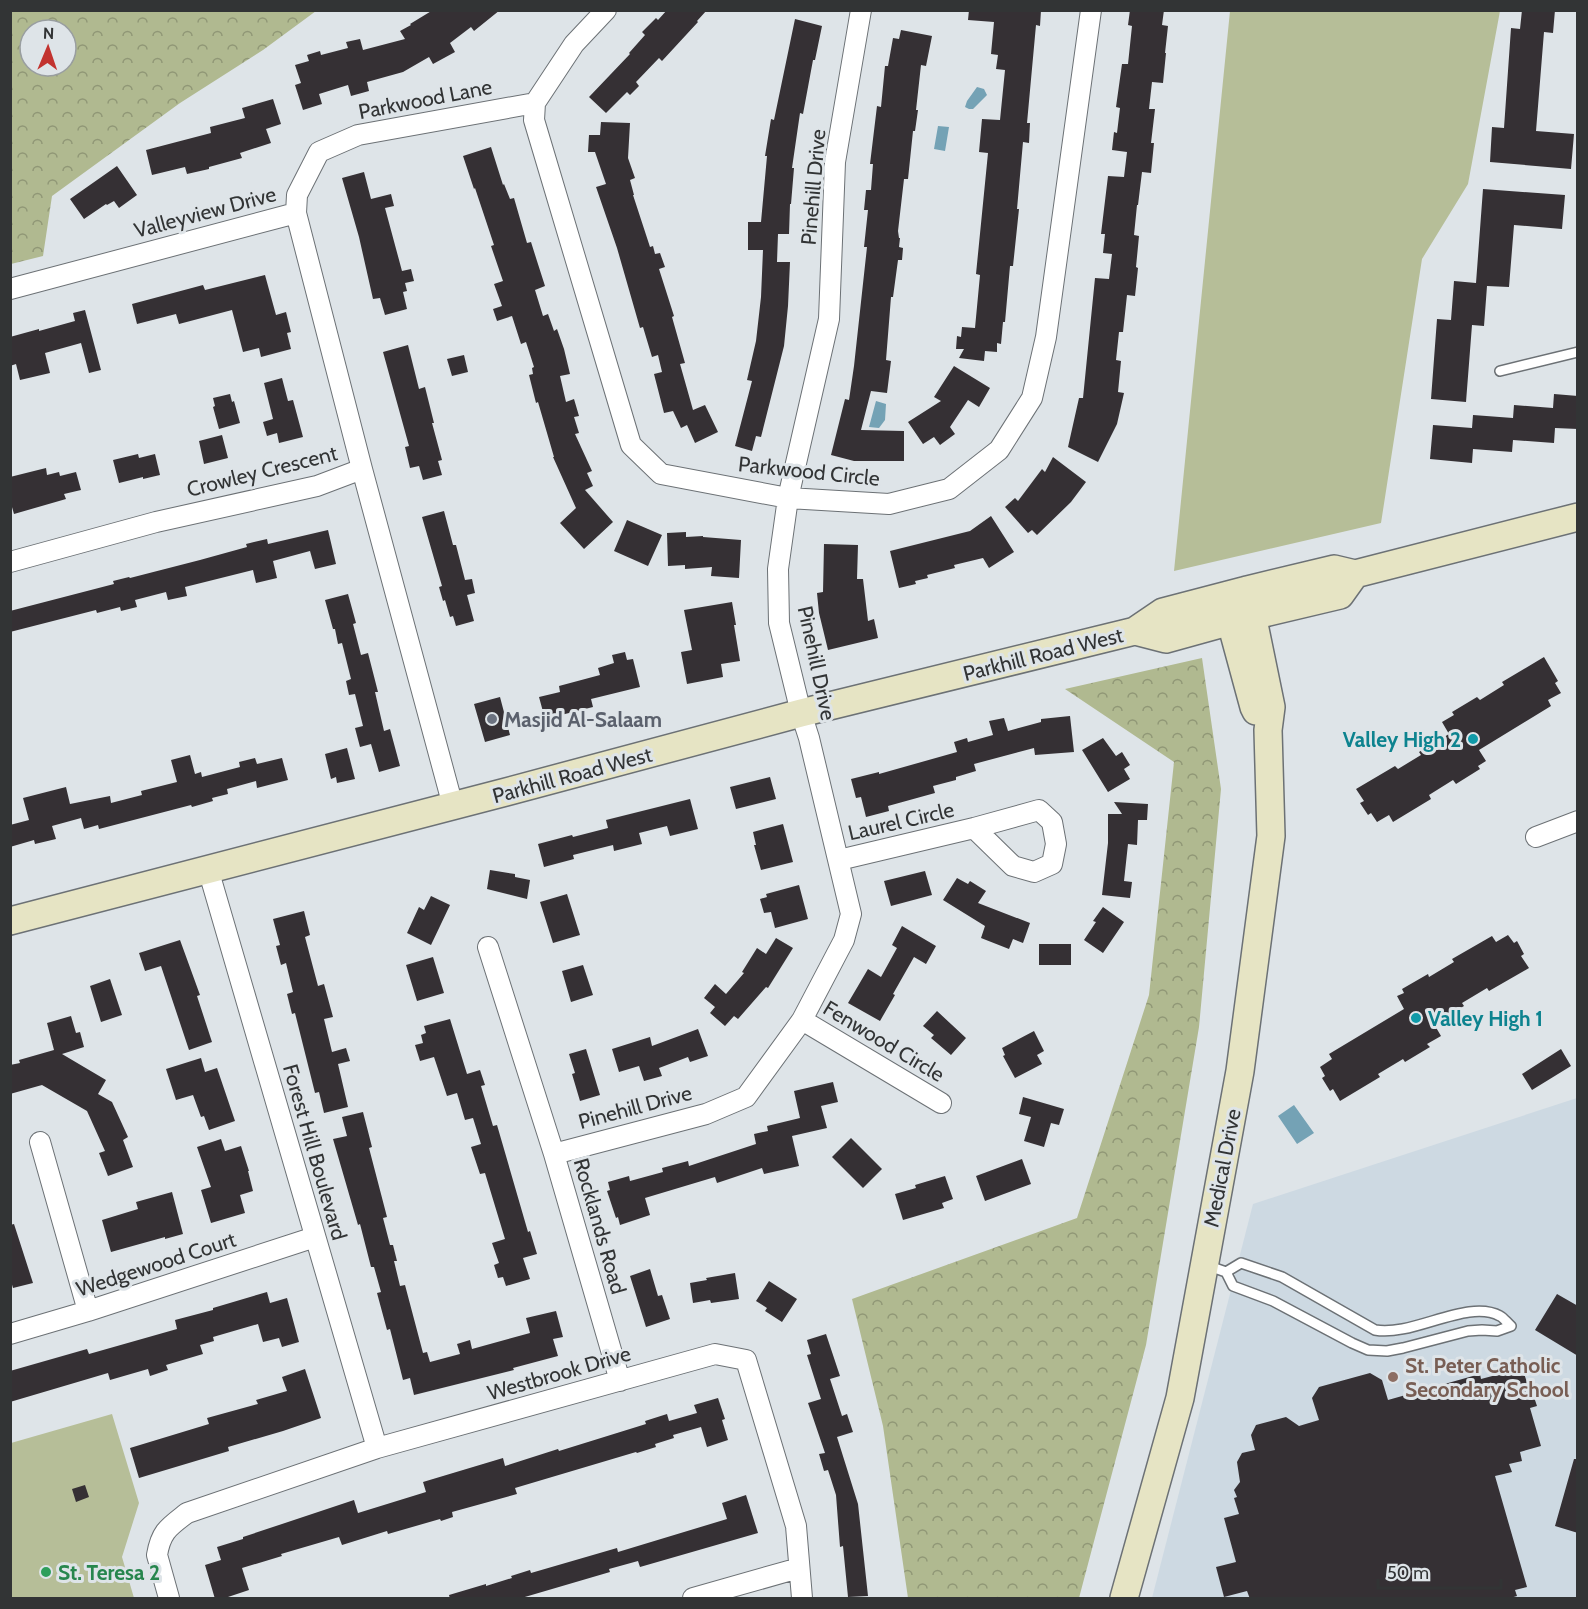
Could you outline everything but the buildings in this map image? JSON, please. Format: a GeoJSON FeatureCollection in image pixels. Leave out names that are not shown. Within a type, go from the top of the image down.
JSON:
{"type":"FeatureCollection","features":[{"type":"Feature","properties":{"kind":"main road","name":"Parkhill Road West"},"geometry":{"type":"LineString","coordinates":[[10,921],[801,713],[1135,631],[1163,612],[1340,595],[1356,574],[1578,517]]}},
{"type":"Feature","properties":{"kind":"main road","name":"Medical Drive"},"geometry":{"type":"LineString","coordinates":[[1124,1599],[1215,1268],[1271,836],[1268,730],[1271,707],[1239,605]]}},
{"type":"Feature","properties":{"kind":"street"},"geometry":{"type":"LineString","coordinates":[[535,103],[574,44],[606,10]]}},
{"type":"Feature","properties":{"kind":"street","name":"Pinehill Drive"},"geometry":{"type":"LineString","coordinates":[[554,1154],[706,1114],[746,1097],[802,1020],[844,940],[851,914],[779,623],[778,568],[788,498],[829,320],[835,162],[861,10]]}},
{"type":"Feature","properties":{"kind":"street","name":"Parkwood Circle"},"geometry":{"type":"LineString","coordinates":[[535,103],[534,120],[631,445],[661,474],[788,498],[889,504],[949,489],[999,450],[1032,398],[1046,337],[1091,10]]}},
{"type":"Feature","properties":{"kind":"street","name":"Parkwood Lane"},"geometry":{"type":"LineString","coordinates":[[296,213],[297,195],[320,152],[358,135],[535,103]]}},
{"type":"Feature","properties":{"kind":"street","name":"Valleyview Drive"},"geometry":{"type":"LineString","coordinates":[[10,289],[296,213],[362,469]]}},
{"type":"Feature","properties":{"kind":"street","name":"Crowley Crescent"},"geometry":{"type":"LineString","coordinates":[[10,562],[156,522],[317,486],[362,469],[453,806]]}},
{"type":"Feature","properties":{"kind":"street"},"geometry":{"type":"LineString","coordinates":[[1536,837],[1578,821]]}},
{"type":"Feature","properties":{"kind":"street","name":"Laurel Circle"},"geometry":{"type":"LineString","coordinates":[[839,860],[974,828]]}},
{"type":"Feature","properties":{"kind":"street","name":"Forest Hill Boulevard"},"geometry":{"type":"LineString","coordinates":[[208,869],[377,1449]]}},
{"type":"Feature","properties":{"kind":"street","name":"Rocklands Road"},"geometry":{"type":"LineString","coordinates":[[488,947],[554,1154],[620,1381]]}},
{"type":"Feature","properties":{"kind":"street","name":"Fenwood Circle"},"geometry":{"type":"LineString","coordinates":[[802,1020],[941,1103]]}},
{"type":"Feature","properties":{"kind":"street"},"geometry":{"type":"LineString","coordinates":[[40,1142],[88,1311]]}},
{"type":"Feature","properties":{"kind":"street","name":"Wedgewood Court"},"geometry":{"type":"LineString","coordinates":[[10,1334],[315,1237]]}},
{"type":"Feature","properties":{"kind":"street","name":"Westbrook Drive"},"geometry":{"type":"LineString","coordinates":[[169,1599],[157,1555],[160,1539],[170,1526],[187,1513],[377,1449],[716,1354],[746,1360],[796,1526],[802,1599]]}},
{"type":"Feature","properties":{"kind":"street"},"geometry":{"type":"LineString","coordinates":[[693,1599],[799,1568]]}},
{"type":"Feature","properties":{"kind":"lane"},"geometry":{"type":"LineString","coordinates":[[1500,371],[1578,352]]}},
{"type":"Feature","properties":{"kind":"lane"},"geometry":{"type":"LineString","coordinates":[[1241,1263],[1282,1277],[1375,1330],[1386,1332],[1405,1329],[1472,1312],[1489,1312],[1501,1316],[1510,1326],[1497,1331],[1468,1331],[1387,1351],[1368,1350],[1273,1301],[1233,1286],[1215,1268],[1241,1263]]}},
{"type":"Feature","properties":{"kind":"shaded area","name":"St. Peter Catholic Secondary School"},"geometry":{"type":"Polygon","coordinates":[[[1577,1098],[1577,1598],[1152,1598],[1253,1204],[1577,1098]]]}},
{"type":"Feature","properties":{"kind":"green space"},"geometry":{"type":"Polygon","coordinates":[[[11,10],[316,10],[263,50],[180,103],[52,196],[43,256],[11,264],[11,10]]]}},
{"type":"Feature","properties":{"kind":"green space"},"geometry":{"type":"Polygon","coordinates":[[[1230,11],[1500,11],[1468,184],[1422,259],[1381,523],[1174,571],[1230,11]]]}},
{"type":"Feature","properties":{"kind":"green space"},"geometry":{"type":"Polygon","coordinates":[[[1202,658],[1221,789],[1199,1027],[1146,1345],[1079,1598],[908,1598],[883,1426],[852,1299],[1077,1218],[1149,995],[1174,762],[1065,689],[1202,658]]]}},
{"type":"Feature","properties":{"kind":"green space"},"geometry":{"type":"Polygon","coordinates":[[[112,1414],[139,1503],[122,1557],[134,1598],[11,1598],[11,1443],[112,1414]]]}},
{"type":"Feature","properties":{"kind":"water"},"geometry":{"type":"Polygon","coordinates":[[[977,87],[984,89],[987,95],[973,109],[969,109],[965,107],[967,101],[977,87]]]}},
{"type":"Feature","properties":{"kind":"water"},"geometry":{"type":"Polygon","coordinates":[[[938,126],[949,127],[945,151],[934,149],[938,126]]]}},
{"type":"Feature","properties":{"kind":"water"},"geometry":{"type":"Polygon","coordinates":[[[876,401],[886,404],[885,420],[879,428],[869,427],[876,401]]]}},
{"type":"Feature","properties":{"kind":"water"},"geometry":{"type":"Polygon","coordinates":[[[1294,1105],[1314,1133],[1297,1144],[1278,1116],[1294,1105]]]}},
{"type":"Feature","properties":{"kind":"place","name":"Masjid Al-Salaam"},"geometry":{"type":"Point","coordinates":[492,719]}},
{"type":"Feature","properties":{"kind":"place","name":"Valley High 2"},"geometry":{"type":"Point","coordinates":[1473,739]}},
{"type":"Feature","properties":{"kind":"place","name":"Valley High 1"},"geometry":{"type":"Point","coordinates":[1416,1018]}},
{"type":"Feature","properties":{"kind":"place","name":"St. Peter Catholic Secondary School"},"geometry":{"type":"Point","coordinates":[1393,1377]}},
{"type":"Feature","properties":{"kind":"place","name":"St. Teresa 2"},"geometry":{"type":"Point","coordinates":[46,1572]}}]}
